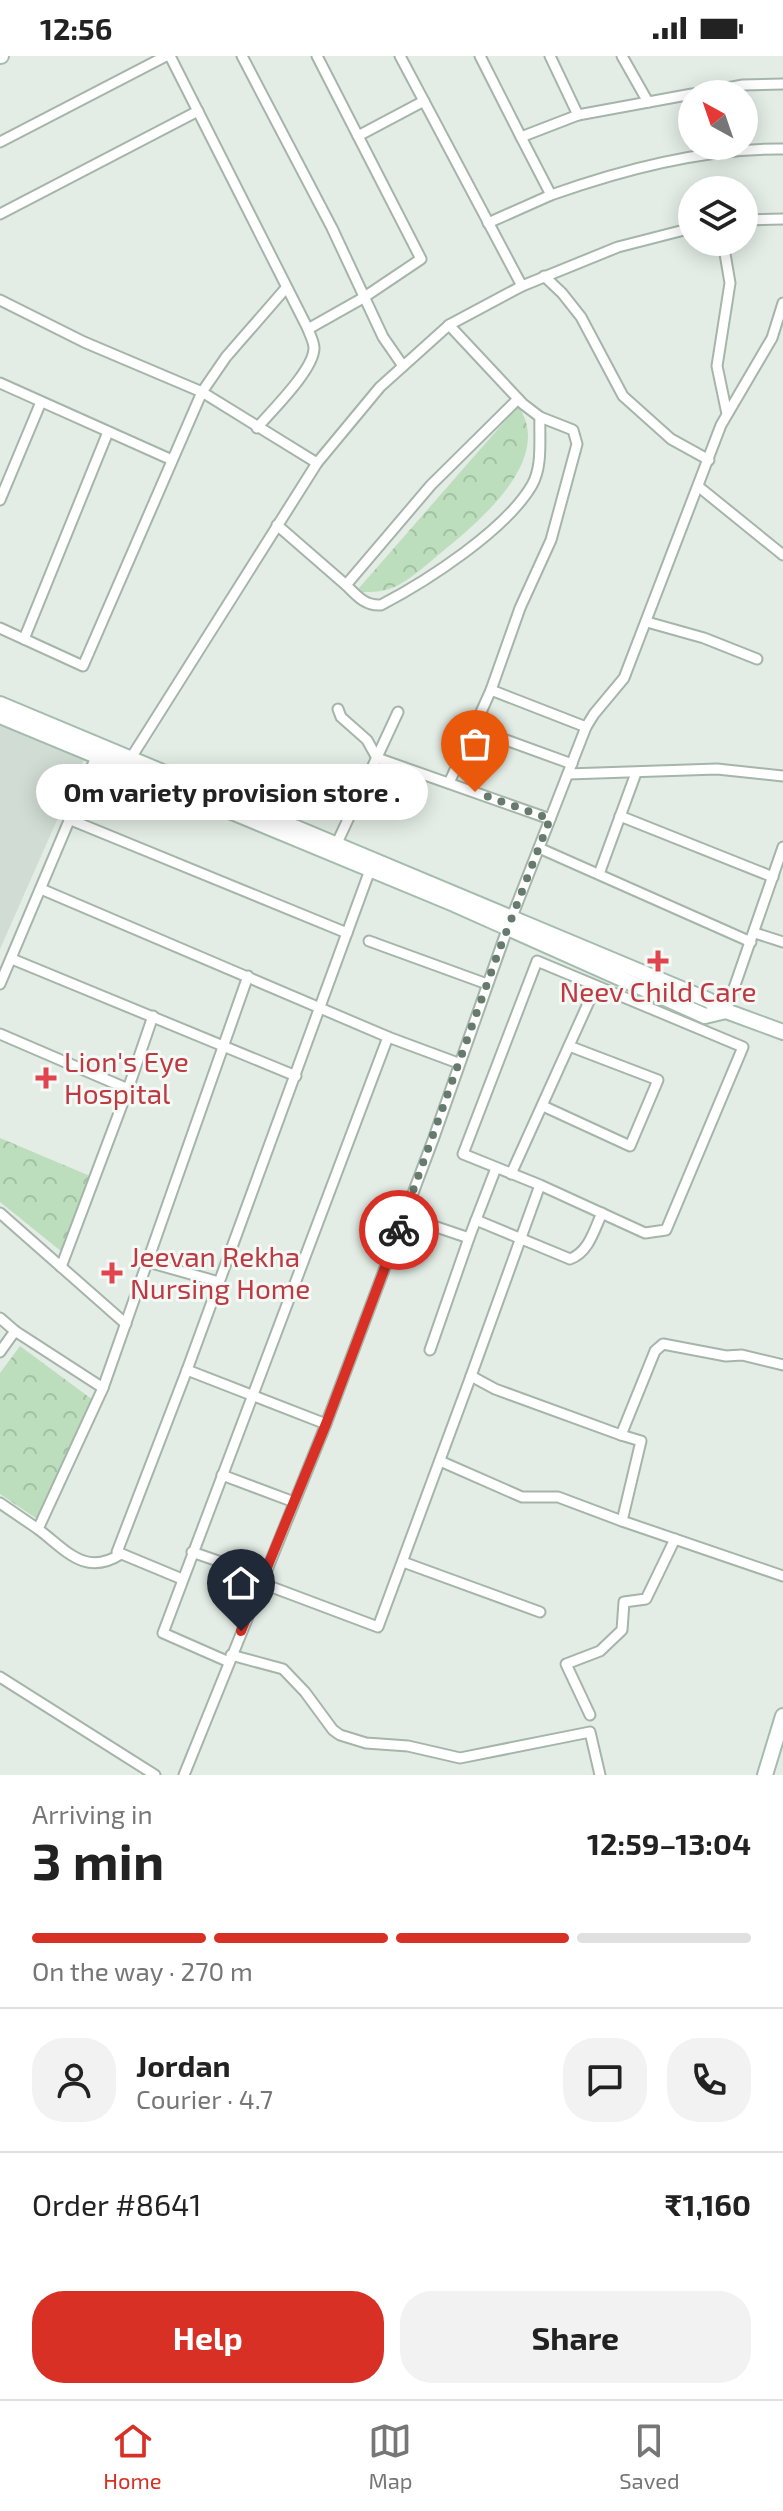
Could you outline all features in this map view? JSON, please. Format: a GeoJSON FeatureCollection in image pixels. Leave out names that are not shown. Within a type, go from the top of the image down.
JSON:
{"type":"FeatureCollection","features":[{"type":"Feature","properties":{"kind":"street"},"geometry":{"type":"LineString","coordinates":[[0,142],[168,56],[308,329],[314,350],[309,363],[257,428]]}},
{"type":"Feature","properties":{"kind":"street"},"geometry":{"type":"LineString","coordinates":[[242,56],[332,228],[383,337],[403,366]]}},
{"type":"Feature","properties":{"kind":"street"},"geometry":{"type":"LineString","coordinates":[[308,329],[363,298],[421,259],[317,56]]}},
{"type":"Feature","properties":{"kind":"street"},"geometry":{"type":"LineString","coordinates":[[400,56],[522,286]]}},
{"type":"Feature","properties":{"kind":"street"},"geometry":{"type":"LineString","coordinates":[[480,56],[551,195]]}},
{"type":"Feature","properties":{"kind":"street"},"geometry":{"type":"LineString","coordinates":[[550,56],[578,115]]}},
{"type":"Feature","properties":{"kind":"street"},"geometry":{"type":"LineString","coordinates":[[622,56],[648,102]]}},
{"type":"Feature","properties":{"kind":"street"},"geometry":{"type":"LineString","coordinates":[[758,85],[783,84]]}},
{"type":"Feature","properties":{"kind":"street"},"geometry":{"type":"LineString","coordinates":[[521,137],[578,115],[678,97]]}},
{"type":"Feature","properties":{"kind":"street"},"geometry":{"type":"LineString","coordinates":[[358,136],[424,101]]}},
{"type":"Feature","properties":{"kind":"street"},"geometry":{"type":"LineString","coordinates":[[0,214],[198,111]]}},
{"type":"Feature","properties":{"kind":"street"},"geometry":{"type":"LineString","coordinates":[[488,223],[551,195],[646,166],[720,153],[783,149]]}},
{"type":"Feature","properties":{"kind":"street"},"geometry":{"type":"LineString","coordinates":[[758,220],[783,219]]}},
{"type":"Feature","properties":{"kind":"street"},"geometry":{"type":"LineString","coordinates":[[128,763],[317,463],[380,387],[449,325],[522,286],[618,247],[678,232]]}},
{"type":"Feature","properties":{"kind":"street"},"geometry":{"type":"LineString","coordinates":[[725,256],[730,283],[717,366],[727,414]]}},
{"type":"Feature","properties":{"kind":"street"},"geometry":{"type":"LineString","coordinates":[[544,276],[581,317],[623,396],[671,439],[709,460]]}},
{"type":"Feature","properties":{"kind":"street"},"geometry":{"type":"LineString","coordinates":[[0,628],[83,666],[202,392],[226,357],[286,288]]}},
{"type":"Feature","properties":{"kind":"street"},"geometry":{"type":"LineString","coordinates":[[0,300],[84,342],[202,392],[317,463]]}},
{"type":"Feature","properties":{"kind":"street"},"geometry":{"type":"LineString","coordinates":[[184,1775],[326,1424],[510,921],[586,727],[624,678],[727,414],[772,338],[783,303]]}},
{"type":"Feature","properties":{"kind":"street"},"geometry":{"type":"LineString","coordinates":[[449,325],[518,399],[540,417],[573,430],[577,444],[551,540],[520,608],[491,690],[449,783]]}},
{"type":"Feature","properties":{"kind":"street"},"geometry":{"type":"LineString","coordinates":[[0,383],[172,460]]}},
{"type":"Feature","properties":{"kind":"street"},"geometry":{"type":"LineString","coordinates":[[346,585],[431,485],[518,399]]}},
{"type":"Feature","properties":{"kind":"street"},"geometry":{"type":"LineString","coordinates":[[0,500],[41,402]]}},
{"type":"Feature","properties":{"kind":"street"},"geometry":{"type":"LineString","coordinates":[[277,525],[363,602],[372,606],[381,605],[460,555],[494,527],[532,485],[538,468],[540,417]]}},
{"type":"Feature","properties":{"kind":"street"},"geometry":{"type":"LineString","coordinates":[[24,639],[108,432]]}},
{"type":"Feature","properties":{"kind":"street"},"geometry":{"type":"LineString","coordinates":[[699,487],[783,555]]}},
{"type":"Feature","properties":{"kind":"street"},"geometry":{"type":"LineString","coordinates":[[647,622],[704,638],[757,659]]}},
{"type":"Feature","properties":{"kind":"street"},"geometry":{"type":"LineString","coordinates":[[491,690],[586,727]]}},
{"type":"Feature","properties":{"kind":"street"},"geometry":{"type":"LineString","coordinates":[[0,704],[370,870],[510,921],[783,1032]]}},
{"type":"Feature","properties":{"kind":"street"},"geometry":{"type":"LineString","coordinates":[[338,709],[341,717],[367,740],[377,758],[550,819]]}},
{"type":"Feature","properties":{"kind":"street"},"geometry":{"type":"LineString","coordinates":[[337,843],[398,712]]}},
{"type":"Feature","properties":{"kind":"street"},"geometry":{"type":"LineString","coordinates":[[0,716],[96,757],[128,763],[337,843],[510,921],[705,1016],[726,1011]]}},
{"type":"Feature","properties":{"kind":"street"},"geometry":{"type":"LineString","coordinates":[[495,736],[570,769],[636,773],[717,769],[783,776]]}},
{"type":"Feature","properties":{"kind":"street"},"geometry":{"type":"LineString","coordinates":[[0,984],[96,757]]}},
{"type":"Feature","properties":{"kind":"street"},"geometry":{"type":"LineString","coordinates":[[599,874],[636,773]]}},
{"type":"Feature","properties":{"kind":"street"},"geometry":{"type":"LineString","coordinates":[[620,816],[773,877]]}},
{"type":"Feature","properties":{"kind":"street"},"geometry":{"type":"LineString","coordinates":[[71,820],[347,933]]}},
{"type":"Feature","properties":{"kind":"street"},"geometry":{"type":"LineString","coordinates":[[539,848],[753,937],[783,942]]}},
{"type":"Feature","properties":{"kind":"street"},"geometry":{"type":"LineString","coordinates":[[726,1011],[783,849]]}},
{"type":"Feature","properties":{"kind":"street"},"geometry":{"type":"LineString","coordinates":[[182,1579],[117,1552],[370,870]]}},
{"type":"Feature","properties":{"kind":"street"},"geometry":{"type":"LineString","coordinates":[[41,889],[388,1037],[458,1063]]}},
{"type":"Feature","properties":{"kind":"street"},"geometry":{"type":"LineString","coordinates":[[369,941],[487,984]]}},
{"type":"Feature","properties":{"kind":"street"},"geometry":{"type":"LineString","coordinates":[[12,959],[296,1076]]}},
{"type":"Feature","properties":{"kind":"street"},"geometry":{"type":"LineString","coordinates":[[537,961],[596,986],[743,1047],[666,1230],[645,1233],[463,1154],[537,961]]}},
{"type":"Feature","properties":{"kind":"street"},"geometry":{"type":"LineString","coordinates":[[38,1529],[103,1388],[248,976]]}},
{"type":"Feature","properties":{"kind":"street"},"geometry":{"type":"LineString","coordinates":[[613,993],[620,977]]}},
{"type":"Feature","properties":{"kind":"street"},"geometry":{"type":"LineString","coordinates":[[511,1174],[596,986]]}},
{"type":"Feature","properties":{"kind":"street"},"geometry":{"type":"LineString","coordinates":[[61,1267],[153,1016]]}},
{"type":"Feature","properties":{"kind":"street"},"geometry":{"type":"LineString","coordinates":[[0,1034],[128,1089]]}},
{"type":"Feature","properties":{"kind":"street"},"geometry":{"type":"LineString","coordinates":[[388,1037],[163,1633],[230,1659],[283,1669],[340,1735],[366,1743],[408,1746],[460,1758],[590,1732],[600,1775]]}},
{"type":"Feature","properties":{"kind":"street"},"geometry":{"type":"LineString","coordinates":[[543,1106],[630,1146],[658,1080],[569,1046]]}},
{"type":"Feature","properties":{"kind":"street"},"geometry":{"type":"LineString","coordinates":[[430,1350],[496,1168]]}},
{"type":"Feature","properties":{"kind":"street"},"geometry":{"type":"LineString","coordinates":[[192,1552],[378,1627],[540,1185]]}},
{"type":"Feature","properties":{"kind":"street"},"geometry":{"type":"LineString","coordinates":[[0,1213],[126,1324]]}},
{"type":"Feature","properties":{"kind":"street"},"geometry":{"type":"LineString","coordinates":[[476,1220],[564,1258],[576,1257],[587,1246],[602,1213]]}},
{"type":"Feature","properties":{"kind":"street"},"geometry":{"type":"LineString","coordinates":[[404,1216],[469,1238]]}},
{"type":"Feature","properties":{"kind":"street"},"geometry":{"type":"LineString","coordinates":[[148,1262],[219,1282]]}},
{"type":"Feature","properties":{"kind":"street"},"geometry":{"type":"LineString","coordinates":[[0,1318],[103,1388]]}},
{"type":"Feature","properties":{"kind":"street"},"geometry":{"type":"LineString","coordinates":[[0,1352],[15,1331]]}},
{"type":"Feature","properties":{"kind":"street"},"geometry":{"type":"LineString","coordinates":[[621,1435],[660,1345],[672,1344],[726,1356],[742,1355],[783,1365]]}},
{"type":"Feature","properties":{"kind":"street"},"geometry":{"type":"LineString","coordinates":[[187,1370],[326,1424]]}},
{"type":"Feature","properties":{"kind":"street"},"geometry":{"type":"LineString","coordinates":[[471,1376],[495,1389],[641,1441],[622,1521]]}},
{"type":"Feature","properties":{"kind":"street"},"geometry":{"type":"LineString","coordinates":[[440,1461],[522,1497],[558,1497],[783,1576]]}},
{"type":"Feature","properties":{"kind":"street"},"geometry":{"type":"LineString","coordinates":[[222,1475],[294,1502]]}},
{"type":"Feature","properties":{"kind":"street"},"geometry":{"type":"LineString","coordinates":[[0,1503],[83,1563],[106,1563],[121,1554]]}},
{"type":"Feature","properties":{"kind":"street"},"geometry":{"type":"LineString","coordinates":[[590,1715],[566,1664],[600,1651],[622,1630],[624,1602],[646,1599],[675,1539]]}},
{"type":"Feature","properties":{"kind":"street"},"geometry":{"type":"LineString","coordinates":[[403,1562],[540,1612]]}},
{"type":"Feature","properties":{"kind":"street"},"geometry":{"type":"LineString","coordinates":[[0,1677],[155,1775]]}},
{"type":"Feature","properties":{"kind":"street"},"geometry":{"type":"LineString","coordinates":[[765,1775],[783,1716]]}},
{"type":"Feature","properties":{"kind":"shaded area"},"geometry":{"type":"Polygon","coordinates":[[[0,725],[84,759],[0,949],[0,725]]]}},
{"type":"Feature","properties":{"kind":"green space"},"geometry":{"type":"Polygon","coordinates":[[[518,406],[527,426],[527,446],[520,467],[493,506],[406,581],[385,590],[362,592],[359,588],[518,406]]]}},
{"type":"Feature","properties":{"kind":"green space"},"geometry":{"type":"Polygon","coordinates":[[[0,1138],[90,1176],[62,1252],[0,1202],[0,1138]]]}},
{"type":"Feature","properties":{"kind":"green space"},"geometry":{"type":"Polygon","coordinates":[[[20,1346],[93,1400],[37,1519],[0,1494],[0,1373],[20,1346]]]}},
{"type":"Feature","properties":{"kind":"way so far"},"geometry":{"type":"LineString","coordinates":[[399,1230],[497,956],[550,819],[475,792]]}},
{"type":"Feature","properties":{"kind":"place","name":"Om variety provision store ."},"geometry":{"type":"Point","coordinates":[475,792]}},
{"type":"Feature","properties":{"kind":"place","name":"Neev Child Care"},"geometry":{"type":"Point","coordinates":[658,961]}},
{"type":"Feature","properties":{"kind":"place","name":"Lion's Eye Hospital"},"geometry":{"type":"Point","coordinates":[46,1078]}},
{"type":"Feature","properties":{"kind":"place","name":"Jeevan Rekha Nursing Home"},"geometry":{"type":"Point","coordinates":[112,1273]}},
{"type":"Feature","properties":{"kind":"route"},"geometry":{"type":"LineString","coordinates":[[241,1631],[326,1424],[399,1230]]}}]}
